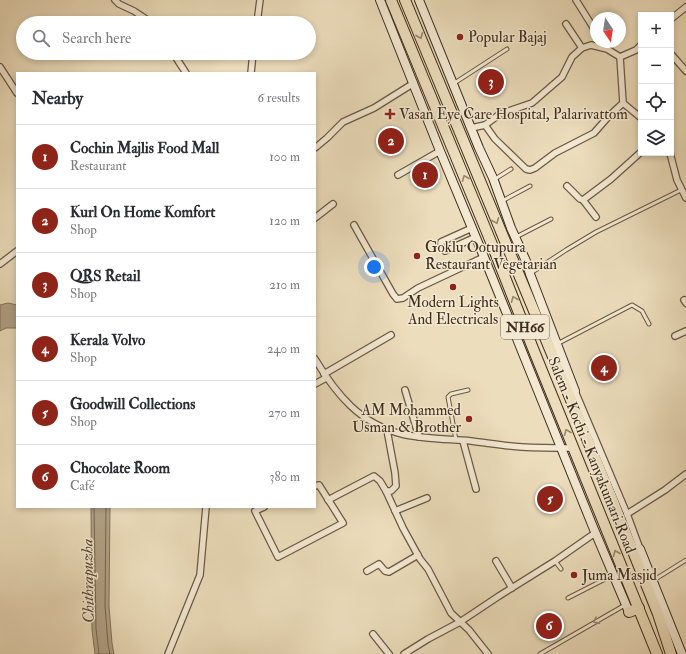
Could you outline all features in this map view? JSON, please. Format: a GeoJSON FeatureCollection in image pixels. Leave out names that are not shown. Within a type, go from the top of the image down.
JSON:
{"type":"FeatureCollection","features":[{"type":"Feature","properties":{"kind":"highway","name":"Salem - Kochi - Kanyakumari Road"},"geometry":{"type":"LineString","coordinates":[[391,0],[657,654]]}},
{"type":"Feature","properties":{"kind":"highway","name":"Salem - Kochi - Kanyakumari Road"},"geometry":{"type":"LineString","coordinates":[[405,0],[485,193],[553,345],[612,499],[637,550],[671,654]]}},
{"type":"Feature","properties":{"kind":"highway"},"geometry":{"type":"LineString","coordinates":[[534,351],[553,345]]}},
{"type":"Feature","properties":{"kind":"highway"},"geometry":{"type":"LineString","coordinates":[[628,608],[638,608]]}},
{"type":"Feature","properties":{"kind":"street"},"geometry":{"type":"LineString","coordinates":[[116,0],[119,4],[142,16]]}},
{"type":"Feature","properties":{"kind":"street"},"geometry":{"type":"LineString","coordinates":[[258,16],[260,0]]}},
{"type":"Feature","properties":{"kind":"street"},"geometry":{"type":"LineString","coordinates":[[380,0],[595,533],[628,608]]}},
{"type":"Feature","properties":{"kind":"street"},"geometry":{"type":"LineString","coordinates":[[419,0],[526,261],[553,345],[575,391],[627,514],[637,550],[652,581],[682,654]]}},
{"type":"Feature","properties":{"kind":"street"},"geometry":{"type":"LineString","coordinates":[[576,0],[590,22]]}},
{"type":"Feature","properties":{"kind":"street"},"geometry":{"type":"LineString","coordinates":[[674,17],[686,7]]}},
{"type":"Feature","properties":{"kind":"street"},"geometry":{"type":"LineString","coordinates":[[566,24],[582,48]]}},
{"type":"Feature","properties":{"kind":"street"},"geometry":{"type":"LineString","coordinates":[[471,128],[485,125],[500,114],[532,103],[562,77],[572,57],[582,48],[592,45],[607,49],[620,57]]}},
{"type":"Feature","properties":{"kind":"street"},"geometry":{"type":"LineString","coordinates":[[620,57],[638,48]]}},
{"type":"Feature","properties":{"kind":"street"},"geometry":{"type":"LineString","coordinates":[[620,57],[623,103],[638,116]]}},
{"type":"Feature","properties":{"kind":"street"},"geometry":{"type":"LineString","coordinates":[[674,57],[686,71]]}},
{"type":"Feature","properties":{"kind":"street"},"geometry":{"type":"LineString","coordinates":[[177,60],[185,72]]}},
{"type":"Feature","properties":{"kind":"street"},"geometry":{"type":"LineString","coordinates":[[250,72],[252,60]]}},
{"type":"Feature","properties":{"kind":"street"},"geometry":{"type":"LineString","coordinates":[[0,67],[16,91]]}},
{"type":"Feature","properties":{"kind":"street"},"geometry":{"type":"LineString","coordinates":[[316,147],[343,122],[374,108],[414,83]]}},
{"type":"Feature","properties":{"kind":"street"},"geometry":{"type":"LineString","coordinates":[[485,125],[495,139],[526,169],[530,170],[555,153],[594,132],[623,103]]}},
{"type":"Feature","properties":{"kind":"street"},"geometry":{"type":"LineString","coordinates":[[398,175],[440,151]]}},
{"type":"Feature","properties":{"kind":"street"},"geometry":{"type":"LineString","coordinates":[[583,200],[611,179],[638,155]]}},
{"type":"Feature","properties":{"kind":"street"},"geometry":{"type":"LineString","coordinates":[[671,156],[677,180],[686,198]]}},
{"type":"Feature","properties":{"kind":"street"},"geometry":{"type":"LineString","coordinates":[[567,186],[580,199],[583,200],[596,217]]}},
{"type":"Feature","properties":{"kind":"street"},"geometry":{"type":"LineString","coordinates":[[485,193],[496,188]]}},
{"type":"Feature","properties":{"kind":"street"},"geometry":{"type":"LineString","coordinates":[[316,217],[333,204]]}},
{"type":"Feature","properties":{"kind":"street"},"geometry":{"type":"LineString","coordinates":[[354,225],[397,299],[403,298],[418,288],[484,257]]}},
{"type":"Feature","properties":{"kind":"street"},"geometry":{"type":"LineString","coordinates":[[472,228],[441,242],[441,248],[445,251],[476,237]]}},
{"type":"Feature","properties":{"kind":"street"},"geometry":{"type":"LineString","coordinates":[[0,264],[16,253]]}},
{"type":"Feature","properties":{"kind":"street"},"geometry":{"type":"LineString","coordinates":[[490,270],[500,266]]}},
{"type":"Feature","properties":{"kind":"street"},"geometry":{"type":"LineString","coordinates":[[675,336],[686,331]]}},
{"type":"Feature","properties":{"kind":"street"},"geometry":{"type":"LineString","coordinates":[[316,383],[325,376],[392,335]]}},
{"type":"Feature","properties":{"kind":"street"},"geometry":{"type":"LineString","coordinates":[[316,361],[325,376],[344,400],[368,420],[387,430],[418,437],[523,447],[574,448]]}},
{"type":"Feature","properties":{"kind":"street"},"geometry":{"type":"LineString","coordinates":[[405,390],[418,437]]}},
{"type":"Feature","properties":{"kind":"street"},"geometry":{"type":"LineString","coordinates":[[386,491],[391,491],[396,486],[387,430]]}},
{"type":"Feature","properties":{"kind":"street"},"geometry":{"type":"LineString","coordinates":[[463,441],[476,489]]}},
{"type":"Feature","properties":{"kind":"street"},"geometry":{"type":"LineString","coordinates":[[627,514],[665,490],[686,474]]}},
{"type":"Feature","properties":{"kind":"street"},"geometry":{"type":"LineString","coordinates":[[328,500],[374,476],[380,481],[403,528],[418,555],[428,569],[451,613],[469,630],[488,654]]}},
{"type":"Feature","properties":{"kind":"street"},"geometry":{"type":"LineString","coordinates":[[262,508],[255,511],[278,557],[343,523],[319,485],[316,486]]}},
{"type":"Feature","properties":{"kind":"street"},"geometry":{"type":"LineString","coordinates":[[395,511],[427,498]]}},
{"type":"Feature","properties":{"kind":"street"},"geometry":{"type":"LineString","coordinates":[[168,654],[200,575],[206,508]]}},
{"type":"Feature","properties":{"kind":"street"},"geometry":{"type":"LineString","coordinates":[[405,654],[428,639],[460,622],[555,561],[595,533]]}},
{"type":"Feature","properties":{"kind":"street"},"geometry":{"type":"LineString","coordinates":[[367,571],[379,564],[385,571],[389,572],[418,555]]}},
{"type":"Feature","properties":{"kind":"street"},"geometry":{"type":"LineString","coordinates":[[496,561],[512,588]]}},
{"type":"Feature","properties":{"kind":"street"},"geometry":{"type":"LineString","coordinates":[[373,634],[389,654]]}},
{"type":"Feature","properties":{"kind":"lane"},"geometry":{"type":"LineString","coordinates":[[453,84],[507,49]]}},
{"type":"Feature","properties":{"kind":"lane"},"geometry":{"type":"LineString","coordinates":[[493,180],[511,169]]}},
{"type":"Feature","properties":{"kind":"lane"},"geometry":{"type":"LineString","coordinates":[[502,202],[530,186]]}},
{"type":"Feature","properties":{"kind":"lane"},"geometry":{"type":"LineString","coordinates":[[530,274],[596,232],[681,190]]}},
{"type":"Feature","properties":{"kind":"lane"},"geometry":{"type":"LineString","coordinates":[[516,237],[551,219]]}},
{"type":"Feature","properties":{"kind":"lane"},"geometry":{"type":"LineString","coordinates":[[553,345],[632,306],[642,311],[649,324]]}},
{"type":"Feature","properties":{"kind":"lane"},"geometry":{"type":"LineString","coordinates":[[456,440],[448,397],[451,394],[468,390]]}},
{"type":"Feature","properties":{"kind":"lane"},"geometry":{"type":"LineString","coordinates":[[652,581],[686,560]]}},
{"type":"Feature","properties":{"kind":"lane"},"geometry":{"type":"LineString","coordinates":[[555,561],[560,569]]}},
{"type":"Feature","properties":{"kind":"lane"},"geometry":{"type":"LineString","coordinates":[[568,598],[613,575]]}},
{"type":"Feature","properties":{"kind":"lane"},"geometry":{"type":"LineString","coordinates":[[540,654],[566,638],[628,608]]}},
{"type":"Feature","properties":{"kind":"lane"},"geometry":{"type":"LineString","coordinates":[[564,634],[566,638]]}},
{"type":"Feature","properties":{"kind":"water"},"geometry":{"type":"Polygon","coordinates":[[[8,303],[16,305],[16,328],[6,328],[0,331],[0,305],[8,303]]]}},
{"type":"Feature","properties":{"kind":"water"},"geometry":{"type":"Polygon","coordinates":[[[91,508],[110,508],[109,606],[114,654],[95,654],[92,630],[91,508]]]}},
{"type":"Feature","properties":{"kind":"place","name":"Popular Bajaj"},"geometry":{"type":"Point","coordinates":[460,37]}},
{"type":"Feature","properties":{"kind":"place","name":"QRS Retail"},"geometry":{"type":"Point","coordinates":[491,82]}},
{"type":"Feature","properties":{"kind":"place","name":"Vasan Eye Care Hospital, Palarivattom"},"geometry":{"type":"Point","coordinates":[390,114]}},
{"type":"Feature","properties":{"kind":"place","name":"Kurl On Home Komfort"},"geometry":{"type":"Point","coordinates":[391,141]}},
{"type":"Feature","properties":{"kind":"place","name":"Cochin Majlis Food Mall"},"geometry":{"type":"Point","coordinates":[425,175]}},
{"type":"Feature","properties":{"kind":"place","name":"Goklu Ootupura Restaurant Vegetarian"},"geometry":{"type":"Point","coordinates":[417,256]}},
{"type":"Feature","properties":{"kind":"place","name":"Modern Lights And Electricals"},"geometry":{"type":"Point","coordinates":[453,287]}},
{"type":"Feature","properties":{"kind":"place","name":"Kerala Volvo"},"geometry":{"type":"Point","coordinates":[604,368]}},
{"type":"Feature","properties":{"kind":"place","name":"AM Mohammed Usman & Brother"},"geometry":{"type":"Point","coordinates":[469,419]}},
{"type":"Feature","properties":{"kind":"place","name":"Goodwill Collections"},"geometry":{"type":"Point","coordinates":[550,499]}},
{"type":"Feature","properties":{"kind":"place","name":"Juma Masjid"},"geometry":{"type":"Point","coordinates":[574,575]}},
{"type":"Feature","properties":{"kind":"place","name":"Chocolate Room"},"geometry":{"type":"Point","coordinates":[549,626]}},
{"type":"Feature","properties":{"kind":"water label","name":"Chithrapuzha"},"geometry":{"type":"Point","coordinates":[87,581]}}]}
